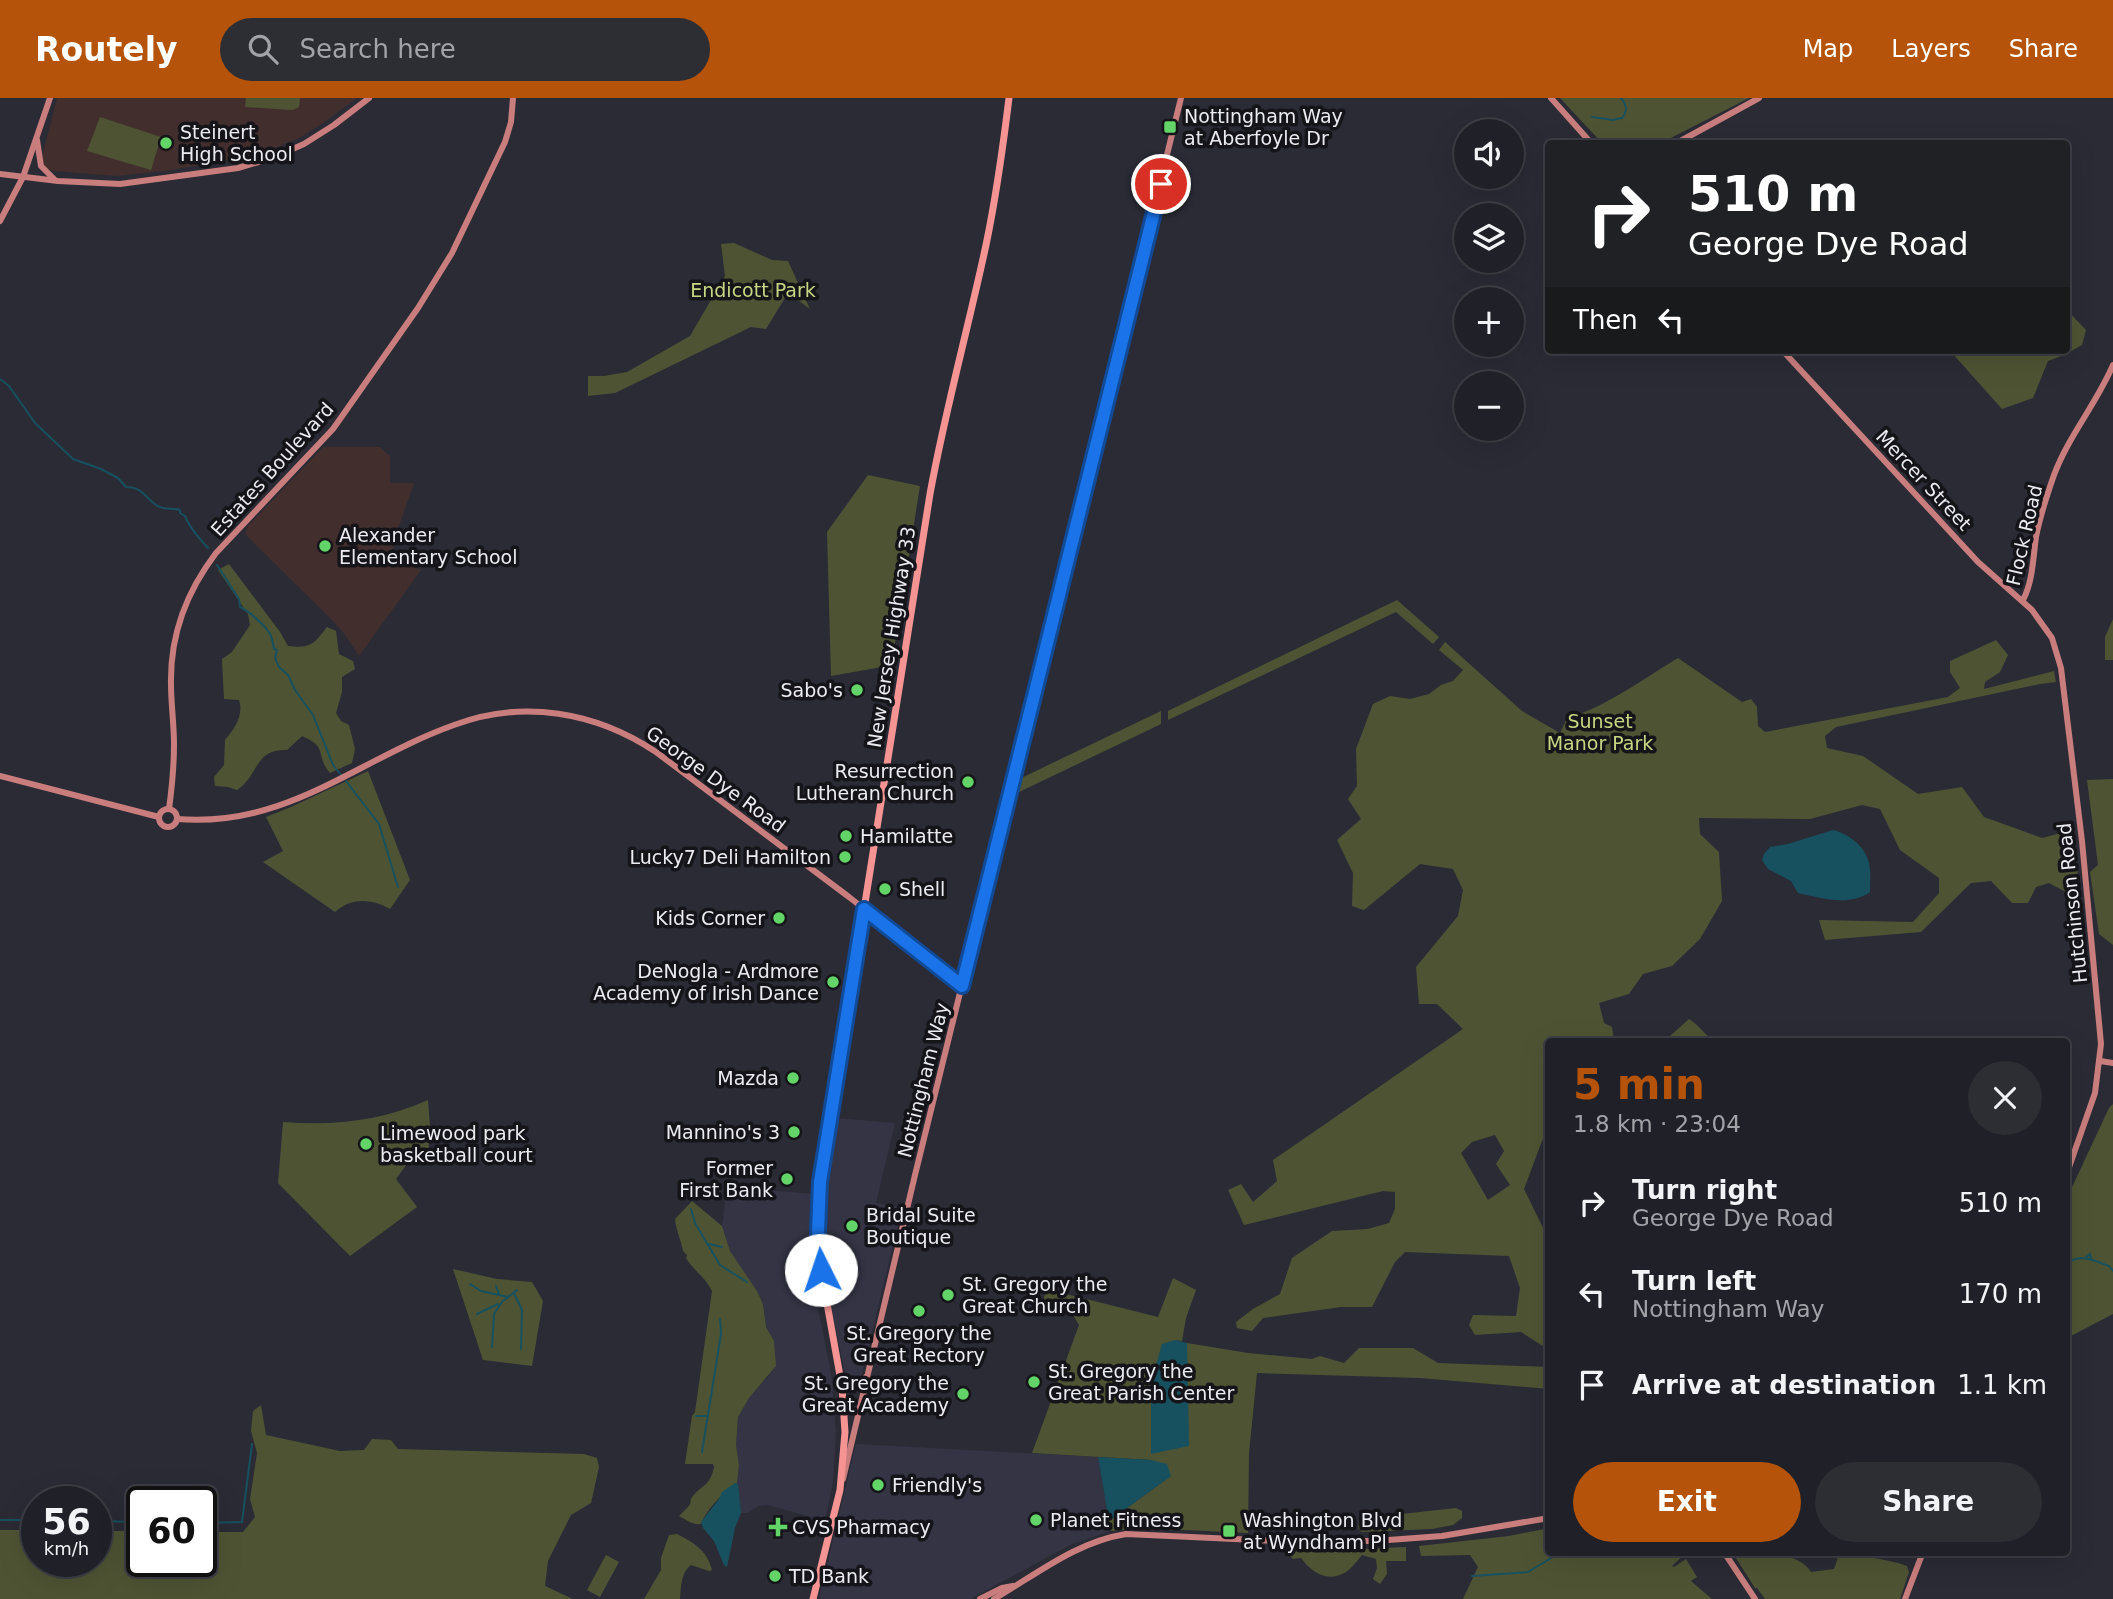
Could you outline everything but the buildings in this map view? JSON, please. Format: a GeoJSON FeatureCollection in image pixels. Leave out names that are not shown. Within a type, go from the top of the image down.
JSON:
{"type":"FeatureCollection","features":[{"type":"Feature","properties":{"kind":"main road","name":"New Jersey Highway 33"},"geometry":{"type":"LineString","coordinates":[[813,1599],[840,1490],[845,1432],[842,1387],[822,1281],[818,1208],[822,1170],[933,479],[985,247],[1009,98]]}},
{"type":"Feature","properties":{"kind":"street"},"geometry":{"type":"LineString","coordinates":[[0,221],[23,177],[50,98]]}},
{"type":"Feature","properties":{"kind":"street"},"geometry":{"type":"LineString","coordinates":[[0,174],[107,184],[221,171],[256,164],[289,152],[312,139],[369,98]]}},
{"type":"Feature","properties":{"kind":"street","name":"Estates Boulevard"},"geometry":{"type":"LineString","coordinates":[[169,808],[174,759],[172,657],[178,626],[189,597],[216,553],[333,429],[418,308],[452,253],[505,142],[511,122],[513,98]]}},
{"type":"Feature","properties":{"kind":"street","name":"Nottingham Way"},"geometry":{"type":"LineString","coordinates":[[840,1490],[1181,98]]}},
{"type":"Feature","properties":{"kind":"street"},"geometry":{"type":"LineString","coordinates":[[1551,98],[1588,140]]}},
{"type":"Feature","properties":{"kind":"street"},"geometry":{"type":"LineString","coordinates":[[1682,140],[1759,98]]}},
{"type":"Feature","properties":{"kind":"street"},"geometry":{"type":"LineString","coordinates":[[37,135],[41,166],[55,181]]}},
{"type":"Feature","properties":{"kind":"street","name":"Mercer Street"},"geometry":{"type":"LineString","coordinates":[[1786,354],[1978,562],[2024,600],[2046,628]]}},
{"type":"Feature","properties":{"kind":"street","name":"Flock Road"},"geometry":{"type":"LineString","coordinates":[[2024,600],[2029,587],[2039,523],[2054,474],[2072,436],[2113,365]]}},
{"type":"Feature","properties":{"kind":"street","name":"Hutchinson Road"},"geometry":{"type":"LineString","coordinates":[[2046,628],[2056,647],[2061,668],[2101,1025],[2100,1061],[2091,1108],[2070,1165]]}},
{"type":"Feature","properties":{"kind":"street","name":"George Dye Road"},"geometry":{"type":"LineString","coordinates":[[177,819],[225,818],[272,809],[304,797],[435,732],[470,719],[515,712],[561,714],[606,725],[643,743],[962,986]]}},
{"type":"Feature","properties":{"kind":"street"},"geometry":{"type":"LineString","coordinates":[[0,776],[159,817]]}},
{"type":"Feature","properties":{"kind":"street"},"geometry":{"type":"LineString","coordinates":[[169,808],[174,811],[177,819],[173,825],[166,826],[161,824],[159,817],[162,810],[169,808]]}},
{"type":"Feature","properties":{"kind":"street"},"geometry":{"type":"LineString","coordinates":[[2100,1061],[2113,1063]]}},
{"type":"Feature","properties":{"kind":"street"},"geometry":{"type":"LineString","coordinates":[[842,1387],[859,1385],[867,1376]]}},
{"type":"Feature","properties":{"kind":"street"},"geometry":{"type":"LineString","coordinates":[[994,1599],[1081,1547],[1126,1534],[1277,1541],[1375,1541],[1442,1536],[1545,1519]]}},
{"type":"Feature","properties":{"kind":"street"},"geometry":{"type":"LineString","coordinates":[[1727,1556],[1755,1599]]}},
{"type":"Feature","properties":{"kind":"street"},"geometry":{"type":"LineString","coordinates":[[1905,1599],[1921,1556]]}},
{"type":"Feature","properties":{"kind":"street"},"geometry":{"type":"LineString","coordinates":[[980,1599],[1002,1588],[1013,1586]]}},
{"type":"Feature","properties":{"kind":"shaded area","name":"Steinert High School"},"geometry":{"type":"Polygon","coordinates":[[[57,98],[357,98],[301,137],[273,149],[242,158],[116,176],[53,171],[46,168],[42,161],[43,153],[57,98]]]}},
{"type":"Feature","properties":{"kind":"shaded area","name":"Alexander Elementary School"},"geometry":{"type":"Polygon","coordinates":[[[323,447],[380,447],[390,456],[390,483],[414,483],[389,563],[391,568],[407,565],[421,570],[359,656],[332,620],[245,534],[248,526],[323,447]]]}},
{"type":"Feature","properties":{"kind":"shaded area"},"geometry":{"type":"Polygon","coordinates":[[[1833,830],[1856,842],[1867,857],[1870,892],[1862,897],[1835,900],[1798,893],[1791,881],[1768,869],[1762,860],[1770,847],[1833,830]]]}},
{"type":"Feature","properties":{"kind":"shaded area"},"geometry":{"type":"Polygon","coordinates":[[[836,1118],[895,1123],[876,1203],[902,1208],[862,1374],[854,1380],[845,1373],[825,1261],[825,1195],[836,1118]]]}},
{"type":"Feature","properties":{"kind":"shaded area"},"geometry":{"type":"Polygon","coordinates":[[[727,1187],[815,1194],[815,1293],[831,1373],[836,1433],[833,1482],[825,1521],[768,1505],[741,1513],[737,1483],[738,1417],[749,1398],[774,1369],[774,1341],[766,1327],[763,1304],[730,1251],[722,1226],[727,1187]]]}},
{"type":"Feature","properties":{"kind":"shaded area"},"geometry":{"type":"Polygon","coordinates":[[[1175,1340],[1187,1343],[1189,1446],[1151,1454],[1151,1383],[1162,1344],[1175,1340]]]}},
{"type":"Feature","properties":{"kind":"shaded area"},"geometry":{"type":"Polygon","coordinates":[[[856,1444],[1098,1457],[1111,1531],[1070,1545],[970,1599],[819,1599],[856,1444]]]}},
{"type":"Feature","properties":{"kind":"shaded area"},"geometry":{"type":"Polygon","coordinates":[[[1098,1457],[1151,1460],[1167,1464],[1171,1476],[1109,1521],[1098,1457]]]}},
{"type":"Feature","properties":{"kind":"shaded area"},"geometry":{"type":"Polygon","coordinates":[[[735,1483],[738,1484],[741,1513],[727,1567],[701,1522],[722,1492],[735,1483]]]}},
{"type":"Feature","properties":{"kind":"green space"},"geometry":{"type":"Polygon","coordinates":[[[246,98],[300,98],[299,107],[293,110],[245,107],[246,98]]]}},
{"type":"Feature","properties":{"kind":"green space"},"geometry":{"type":"Polygon","coordinates":[[[1560,98],[1749,98],[1667,140],[1599,140],[1560,98]]]}},
{"type":"Feature","properties":{"kind":"green space"},"geometry":{"type":"Polygon","coordinates":[[[100,117],[161,137],[151,170],[87,151],[100,117]]]}},
{"type":"Feature","properties":{"kind":"green space","name":"Endicott Park"},"geometry":{"type":"Polygon","coordinates":[[[734,243],[772,260],[788,261],[810,309],[788,293],[766,329],[751,327],[615,393],[588,396],[588,376],[627,372],[690,336],[725,276],[721,244],[734,243]]]}},
{"type":"Feature","properties":{"kind":"green space"},"geometry":{"type":"Polygon","coordinates":[[[2070,313],[2086,330],[2082,345],[2070,352],[2070,313]]]}},
{"type":"Feature","properties":{"kind":"green space"},"geometry":{"type":"Polygon","coordinates":[[[1953,354],[2066,354],[2048,361],[2033,398],[2002,409],[1953,354]]]}},
{"type":"Feature","properties":{"kind":"green space"},"geometry":{"type":"Polygon","coordinates":[[[868,475],[920,486],[892,662],[882,667],[831,676],[827,532],[868,475]]]}},
{"type":"Feature","properties":{"kind":"green space"},"geometry":{"type":"Polygon","coordinates":[[[229,564],[288,646],[307,646],[319,638],[327,627],[336,631],[339,654],[353,661],[355,669],[342,677],[342,692],[336,713],[341,721],[349,725],[355,749],[352,763],[330,773],[316,744],[302,736],[287,750],[276,751],[263,758],[237,790],[215,786],[214,777],[224,765],[225,740],[235,726],[240,711],[239,700],[224,699],[222,659],[232,652],[250,625],[248,614],[218,570],[229,564]]]}},
{"type":"Feature","properties":{"kind":"green space"},"geometry":{"type":"Polygon","coordinates":[[[1397,600],[1439,637],[1433,644],[1396,612],[1168,720],[1168,711],[1397,600]]]}},
{"type":"Feature","properties":{"kind":"green space"},"geometry":{"type":"Polygon","coordinates":[[[2113,619],[2113,660],[2105,660],[2105,637],[2113,619]]]}},
{"type":"Feature","properties":{"kind":"green space","name":"Sunset Manor Park"},"geometry":{"type":"Polygon","coordinates":[[[1996,640],[2008,655],[2000,672],[1985,682],[1984,689],[2054,671],[2056,682],[1836,727],[1825,736],[1827,748],[1863,756],[1918,794],[1962,787],[1984,817],[2042,838],[2061,833],[2071,825],[2080,909],[2070,904],[2064,891],[2049,883],[2036,887],[2028,903],[2012,903],[1991,881],[1971,883],[1921,932],[1825,940],[1819,920],[1913,922],[1939,893],[1939,878],[1900,850],[1880,809],[1862,805],[1810,819],[1699,818],[1700,834],[1719,852],[1722,901],[1700,939],[1672,966],[1643,974],[1629,994],[1599,1003],[1604,1023],[1612,1027],[1614,1038],[1545,1038],[1545,1133],[1524,1189],[1545,1232],[1545,1347],[1521,1332],[1475,1335],[1469,1325],[1473,1315],[1516,1316],[1520,1288],[1509,1256],[1405,1252],[1395,1262],[1372,1307],[1341,1307],[1263,1318],[1252,1331],[1237,1328],[1236,1322],[1280,1294],[1292,1258],[1332,1231],[1368,1229],[1389,1223],[1395,1209],[1395,1192],[1383,1191],[1244,1225],[1228,1190],[1241,1184],[1253,1202],[1277,1181],[1273,1160],[1463,1029],[1437,1004],[1419,1004],[1416,967],[1458,916],[1463,890],[1453,869],[1420,864],[1364,910],[1352,906],[1353,873],[1337,840],[1361,819],[1348,799],[1357,786],[1356,749],[1373,704],[1390,696],[1410,699],[1429,694],[1441,685],[1453,681],[1463,670],[1439,650],[1445,642],[1522,711],[1560,733],[1567,718],[1610,700],[1678,658],[1742,702],[1751,699],[1757,707],[1758,726],[1765,732],[1948,697],[1960,688],[1950,672],[1950,661],[1996,640]],[[1495,1135],[1472,1142],[1461,1153],[1488,1200],[1510,1185],[1496,1164],[1504,1151],[1495,1135]]]}},
{"type":"Feature","properties":{"kind":"green space"},"geometry":{"type":"Polygon","coordinates":[[[1161,711],[1161,724],[1013,795],[1017,780],[1161,711]]]}},
{"type":"Feature","properties":{"kind":"green space"},"geometry":{"type":"Polygon","coordinates":[[[368,771],[410,880],[390,909],[362,901],[348,904],[335,912],[263,862],[283,851],[266,817],[368,771]]]}},
{"type":"Feature","properties":{"kind":"green space"},"geometry":{"type":"Polygon","coordinates":[[[2113,779],[2113,945],[2099,934],[2090,872],[2098,865],[2087,780],[2113,779]]]}},
{"type":"Feature","properties":{"kind":"green space"},"geometry":{"type":"Polygon","coordinates":[[[1689,1019],[1710,1038],[1669,1038],[1689,1019]]]}},
{"type":"Feature","properties":{"kind":"green space"},"geometry":{"type":"Polygon","coordinates":[[[428,1100],[428,1156],[412,1157],[396,1179],[417,1207],[350,1256],[278,1183],[283,1122],[357,1120],[393,1113],[428,1100]]]}},
{"type":"Feature","properties":{"kind":"green space"},"geometry":{"type":"Polygon","coordinates":[[[2113,1104],[2113,1314],[2070,1336],[2070,1192],[2113,1104]]]}},
{"type":"Feature","properties":{"kind":"green space"},"geometry":{"type":"Polygon","coordinates":[[[692,1201],[722,1226],[730,1251],[757,1291],[763,1304],[766,1327],[774,1341],[776,1366],[749,1398],[738,1417],[737,1483],[716,1501],[701,1524],[679,1516],[708,1481],[714,1467],[713,1464],[685,1464],[712,1291],[686,1258],[676,1227],[675,1219],[692,1201]]]}},
{"type":"Feature","properties":{"kind":"green space"},"geometry":{"type":"Polygon","coordinates":[[[453,1269],[497,1279],[532,1282],[543,1301],[532,1366],[483,1360],[453,1269]]]}},
{"type":"Feature","properties":{"kind":"green space"},"geometry":{"type":"Polygon","coordinates":[[[1173,1278],[1196,1290],[1186,1318],[1182,1341],[1175,1340],[1151,1383],[1152,1454],[1187,1393],[1187,1343],[1248,1353],[1312,1359],[1320,1356],[1344,1363],[1359,1348],[1413,1348],[1438,1363],[1545,1367],[1545,1389],[1420,1378],[1257,1373],[1249,1453],[1248,1533],[1144,1528],[1111,1531],[1109,1521],[1171,1476],[1151,1460],[1032,1453],[1079,1325],[1072,1313],[1042,1306],[1046,1289],[1158,1317],[1173,1278]]]}},
{"type":"Feature","properties":{"kind":"green space"},"geometry":{"type":"Polygon","coordinates":[[[261,1405],[266,1435],[340,1451],[364,1450],[372,1439],[391,1440],[398,1449],[584,1454],[597,1458],[599,1467],[591,1503],[571,1515],[548,1561],[545,1586],[573,1599],[0,1599],[0,1530],[21,1530],[21,1577],[112,1577],[112,1531],[126,1531],[126,1577],[217,1577],[217,1532],[243,1532],[255,1517],[250,1499],[257,1453],[251,1431],[253,1411],[261,1405]]]}},
{"type":"Feature","properties":{"kind":"green space"},"geometry":{"type":"Polygon","coordinates":[[[1456,1508],[1462,1511],[1462,1518],[1453,1525],[1432,1529],[1362,1532],[1358,1528],[1360,1520],[1365,1518],[1456,1508]]]}},
{"type":"Feature","properties":{"kind":"green space"},"geometry":{"type":"Polygon","coordinates":[[[1545,1529],[1545,1556],[1683,1556],[1672,1566],[1686,1559],[1697,1577],[1691,1581],[1712,1599],[1463,1599],[1478,1567],[1470,1555],[1421,1556],[1419,1546],[1509,1536],[1545,1529]]]}},
{"type":"Feature","properties":{"kind":"green space"},"geometry":{"type":"Polygon","coordinates":[[[677,1534],[703,1552],[712,1570],[691,1565],[682,1580],[680,1599],[644,1599],[661,1570],[661,1558],[669,1535],[677,1534]]]}},
{"type":"Feature","properties":{"kind":"green space"},"geometry":{"type":"Polygon","coordinates":[[[1406,1547],[1406,1561],[1386,1561],[1387,1574],[1380,1584],[1373,1579],[1377,1568],[1376,1559],[1362,1555],[1346,1572],[1333,1577],[1321,1575],[1301,1558],[1293,1559],[1290,1556],[1293,1551],[1313,1549],[1406,1547]]]}},
{"type":"Feature","properties":{"kind":"green space"},"geometry":{"type":"Polygon","coordinates":[[[606,1555],[619,1562],[600,1597],[587,1590],[606,1555]]]}},
{"type":"Feature","properties":{"kind":"green space"},"geometry":{"type":"Polygon","coordinates":[[[1735,1556],[1786,1556],[1805,1565],[1811,1572],[1834,1569],[1839,1556],[1864,1556],[1907,1566],[1909,1572],[1900,1599],[1765,1599],[1735,1556]]]}},
{"type":"Feature","properties":{"kind":"waterway"},"geometry":{"type":"LineString","coordinates":[[1592,117],[1613,120],[1622,118],[1626,108],[1621,98]]}},
{"type":"Feature","properties":{"kind":"waterway"},"geometry":{"type":"LineString","coordinates":[[0,379],[9,386],[35,423],[73,459],[118,478],[126,487],[140,491],[158,507],[180,510],[208,548]]}},
{"type":"Feature","properties":{"kind":"waterway"},"geometry":{"type":"LineString","coordinates":[[217,565],[239,599],[240,607],[256,618],[269,633],[274,649],[277,650],[275,658],[279,667],[288,675],[313,715],[333,765],[341,775]]}},
{"type":"Feature","properties":{"kind":"waterway"},"geometry":{"type":"LineString","coordinates":[[346,781],[379,824],[398,887]]}},
{"type":"Feature","properties":{"kind":"waterway"},"geometry":{"type":"LineString","coordinates":[[691,1209],[695,1223],[720,1265],[747,1282]]}},
{"type":"Feature","properties":{"kind":"waterway"},"geometry":{"type":"LineString","coordinates":[[709,1244],[722,1247]]}},
{"type":"Feature","properties":{"kind":"waterway"},"geometry":{"type":"LineString","coordinates":[[2086,1257],[2090,1254],[2091,1259]]}},
{"type":"Feature","properties":{"kind":"waterway"},"geometry":{"type":"LineString","coordinates":[[2070,1261],[2088,1259],[2109,1266],[2113,1271]]}},
{"type":"Feature","properties":{"kind":"waterway"},"geometry":{"type":"LineString","coordinates":[[470,1284],[481,1291],[508,1297]]}},
{"type":"Feature","properties":{"kind":"waterway"},"geometry":{"type":"LineString","coordinates":[[496,1286],[499,1294]]}},
{"type":"Feature","properties":{"kind":"waterway"},"geometry":{"type":"LineString","coordinates":[[503,1301],[517,1290]]}},
{"type":"Feature","properties":{"kind":"waterway"},"geometry":{"type":"LineString","coordinates":[[514,1293],[522,1310],[521,1349]]}},
{"type":"Feature","properties":{"kind":"waterway"},"geometry":{"type":"LineString","coordinates":[[492,1347],[494,1314],[502,1302]]}},
{"type":"Feature","properties":{"kind":"waterway"},"geometry":{"type":"LineString","coordinates":[[477,1314],[498,1304]]}},
{"type":"Feature","properties":{"kind":"waterway"},"geometry":{"type":"LineString","coordinates":[[702,1452],[721,1334],[720,1319]]}},
{"type":"Feature","properties":{"kind":"waterway"},"geometry":{"type":"LineString","coordinates":[[696,1416],[706,1416]]}},
{"type":"Feature","properties":{"kind":"waterway"},"geometry":{"type":"LineString","coordinates":[[217,1523],[242,1522],[252,1444]]}},
{"type":"Feature","properties":{"kind":"waterway"},"geometry":{"type":"LineString","coordinates":[[0,1520],[21,1520]]}},
{"type":"Feature","properties":{"kind":"waterway"},"geometry":{"type":"LineString","coordinates":[[112,1521],[126,1522]]}},
{"type":"Feature","properties":{"kind":"waterway"},"geometry":{"type":"LineString","coordinates":[[1472,1576],[1528,1572],[1554,1556]]}},
{"type":"Feature","properties":{"kind":"place","name":"Nottingham Way at Aberfoyle Dr"},"geometry":{"type":"Point","coordinates":[1170,127]}},
{"type":"Feature","properties":{"kind":"place","name":"Steinert High School"},"geometry":{"type":"Point","coordinates":[166,143]}},
{"type":"Feature","properties":{"kind":"place","name":"Alexander Elementary School"},"geometry":{"type":"Point","coordinates":[325,546]}},
{"type":"Feature","properties":{"kind":"place","name":"Sabo's"},"geometry":{"type":"Point","coordinates":[857,690]}},
{"type":"Feature","properties":{"kind":"place","name":"Resurrection Lutheran Church"},"geometry":{"type":"Point","coordinates":[968,782]}},
{"type":"Feature","properties":{"kind":"place","name":"Hamilatte"},"geometry":{"type":"Point","coordinates":[846,836]}},
{"type":"Feature","properties":{"kind":"place","name":"Lucky7 Deli Hamilton"},"geometry":{"type":"Point","coordinates":[845,857]}},
{"type":"Feature","properties":{"kind":"place","name":"Shell"},"geometry":{"type":"Point","coordinates":[885,889]}},
{"type":"Feature","properties":{"kind":"place","name":"Kids Corner"},"geometry":{"type":"Point","coordinates":[779,918]}},
{"type":"Feature","properties":{"kind":"place","name":"DeNogla - Ardmore Academy of Irish Dance"},"geometry":{"type":"Point","coordinates":[833,982]}},
{"type":"Feature","properties":{"kind":"place","name":"Mazda"},"geometry":{"type":"Point","coordinates":[793,1078]}},
{"type":"Feature","properties":{"kind":"place","name":"Mannino's 3"},"geometry":{"type":"Point","coordinates":[794,1132]}},
{"type":"Feature","properties":{"kind":"place","name":"Limewood park basketball court"},"geometry":{"type":"Point","coordinates":[366,1144]}},
{"type":"Feature","properties":{"kind":"place","name":"Former First Bank"},"geometry":{"type":"Point","coordinates":[787,1179]}},
{"type":"Feature","properties":{"kind":"place","name":"Bridal Suite Boutique"},"geometry":{"type":"Point","coordinates":[852,1226]}},
{"type":"Feature","properties":{"kind":"place","name":"St. Gregory the Great Church"},"geometry":{"type":"Point","coordinates":[948,1295]}},
{"type":"Feature","properties":{"kind":"place","name":"St. Gregory the Great Rectory"},"geometry":{"type":"Point","coordinates":[919,1311]}},
{"type":"Feature","properties":{"kind":"place","name":"St. Gregory the Great Parish Center"},"geometry":{"type":"Point","coordinates":[1034,1382]}},
{"type":"Feature","properties":{"kind":"place","name":"St. Gregory the Great Academy"},"geometry":{"type":"Point","coordinates":[963,1394]}},
{"type":"Feature","properties":{"kind":"place","name":"Friendly's"},"geometry":{"type":"Point","coordinates":[878,1485]}},
{"type":"Feature","properties":{"kind":"place","name":"Planet Fitness"},"geometry":{"type":"Point","coordinates":[1036,1520]}},
{"type":"Feature","properties":{"kind":"place","name":"CVS Pharmacy"},"geometry":{"type":"Point","coordinates":[778,1527]}},
{"type":"Feature","properties":{"kind":"place","name":"Washington Blvd at Wyndham Pl"},"geometry":{"type":"Point","coordinates":[1229,1531]}},
{"type":"Feature","properties":{"kind":"place","name":"TD Bank"},"geometry":{"type":"Point","coordinates":[775,1576]}},
{"type":"Feature","properties":{"kind":"route"},"geometry":{"type":"LineString","coordinates":[[821,1270],[818,1232],[820,1182],[864,909],[962,986],[1161,184]]}}]}
